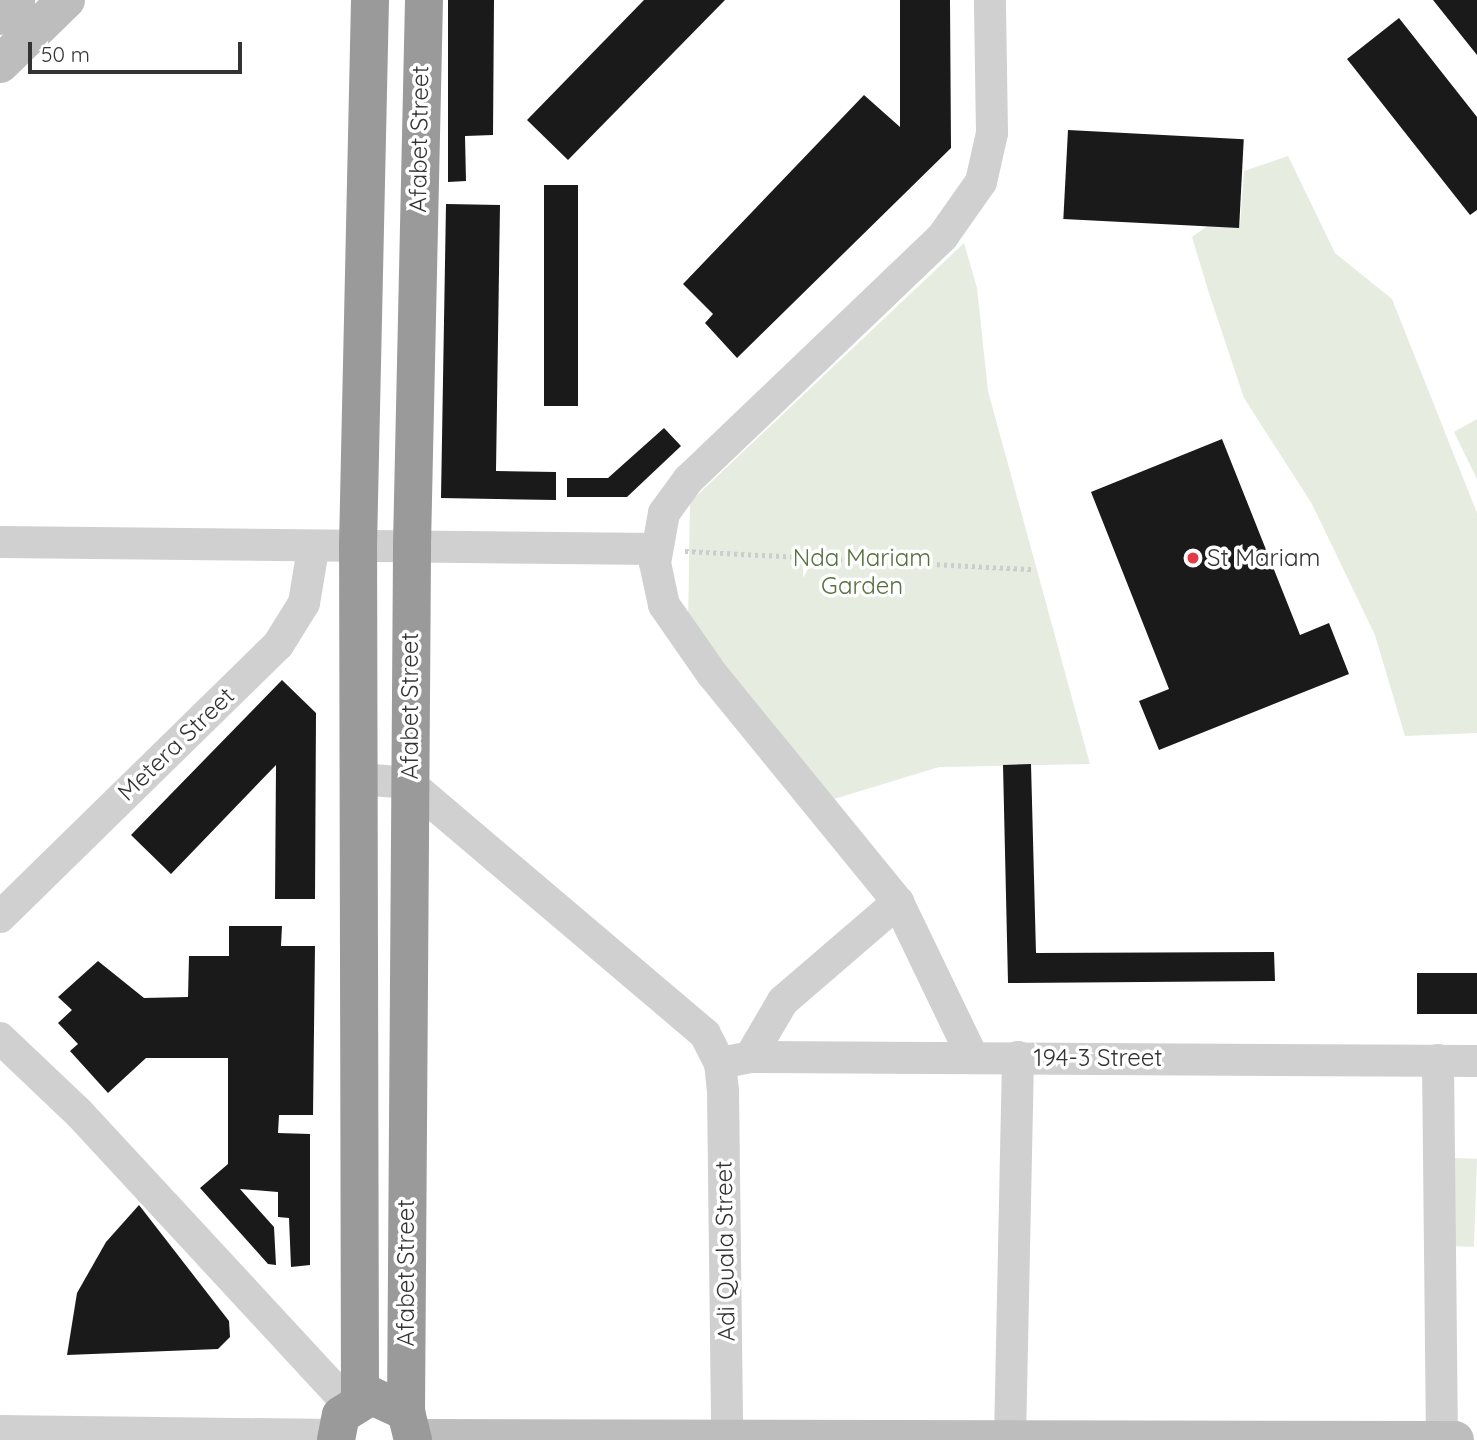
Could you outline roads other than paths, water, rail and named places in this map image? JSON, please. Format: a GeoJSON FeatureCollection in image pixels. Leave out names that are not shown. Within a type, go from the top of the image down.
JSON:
{"type":"FeatureCollection","features":[{"type":"Feature","properties":{"kind":"highway","name":"Afabet Street"},"geometry":{"type":"LineString","coordinates":[[345,1420],[359,988],[358,546],[367,253],[370,0]]}},
{"type":"Feature","properties":{"kind":"highway","name":"Afabet Street"},"geometry":{"type":"LineString","coordinates":[[411,1430],[408,989],[412,545],[416,252],[424,0]]}},
{"type":"Feature","properties":{"kind":"highway"},"geometry":{"type":"LineString","coordinates":[[367,253],[416,252]]}},
{"type":"Feature","properties":{"kind":"highway"},"geometry":{"type":"LineString","coordinates":[[359,988],[408,989]]}},
{"type":"Feature","properties":{"kind":"highway"},"geometry":{"type":"LineString","coordinates":[[345,1420],[384,1397],[411,1430]]}},
{"type":"Feature","properties":{"kind":"street"},"geometry":{"type":"LineString","coordinates":[[0,16],[16,0]]}},
{"type":"Feature","properties":{"kind":"street"},"geometry":{"type":"LineString","coordinates":[[0,64],[65,0]]}},
{"type":"Feature","properties":{"kind":"street"},"geometry":{"type":"LineString","coordinates":[[973,1058],[898,902],[664,605],[657,549],[664,513],[688,480],[943,236],[981,182],[992,133],[990,0]]}},
{"type":"Feature","properties":{"kind":"street"},"geometry":{"type":"LineString","coordinates":[[0,542],[313,549],[412,545],[657,549]]}},
{"type":"Feature","properties":{"kind":"street","name":"Metera Street"},"geometry":{"type":"LineString","coordinates":[[0,916],[278,645],[304,603],[313,549]]}},
{"type":"Feature","properties":{"kind":"street"},"geometry":{"type":"LineString","coordinates":[[360,779],[410,782],[736,1060],[783,1001],[898,902]]}},
{"type":"Feature","properties":{"kind":"street"},"geometry":{"type":"LineString","coordinates":[[0,1038],[79,1113],[345,1420]]}},
{"type":"Feature","properties":{"kind":"street"},"geometry":{"type":"LineString","coordinates":[[1010,1439],[1018,1057]]}},
{"type":"Feature","properties":{"kind":"street","name":"194-3 Street"},"geometry":{"type":"LineString","coordinates":[[736,1060],[1018,1057],[1477,1061]]}},
{"type":"Feature","properties":{"kind":"street"},"geometry":{"type":"LineString","coordinates":[[1438,1059],[1442,1440]]}},
{"type":"Feature","properties":{"kind":"street","name":"Adi Quala Street"},"geometry":{"type":"LineString","coordinates":[[726,1440],[736,1060]]}},
{"type":"Feature","properties":{"kind":"street"},"geometry":{"type":"LineString","coordinates":[[0,1431],[345,1420]]}},
{"type":"Feature","properties":{"kind":"street"},"geometry":{"type":"LineString","coordinates":[[411,1430],[726,1440],[1455,1440]]}},
{"type":"Feature","properties":{"kind":"place","name":"St Mariam"},"geometry":{"type":"Point","coordinates":[1193,558]}},
{"type":"Feature","properties":{"kind":"park label","name":"Nda Mariam Garden"},"geometry":{"type":"Point","coordinates":[862,572]}}]}
